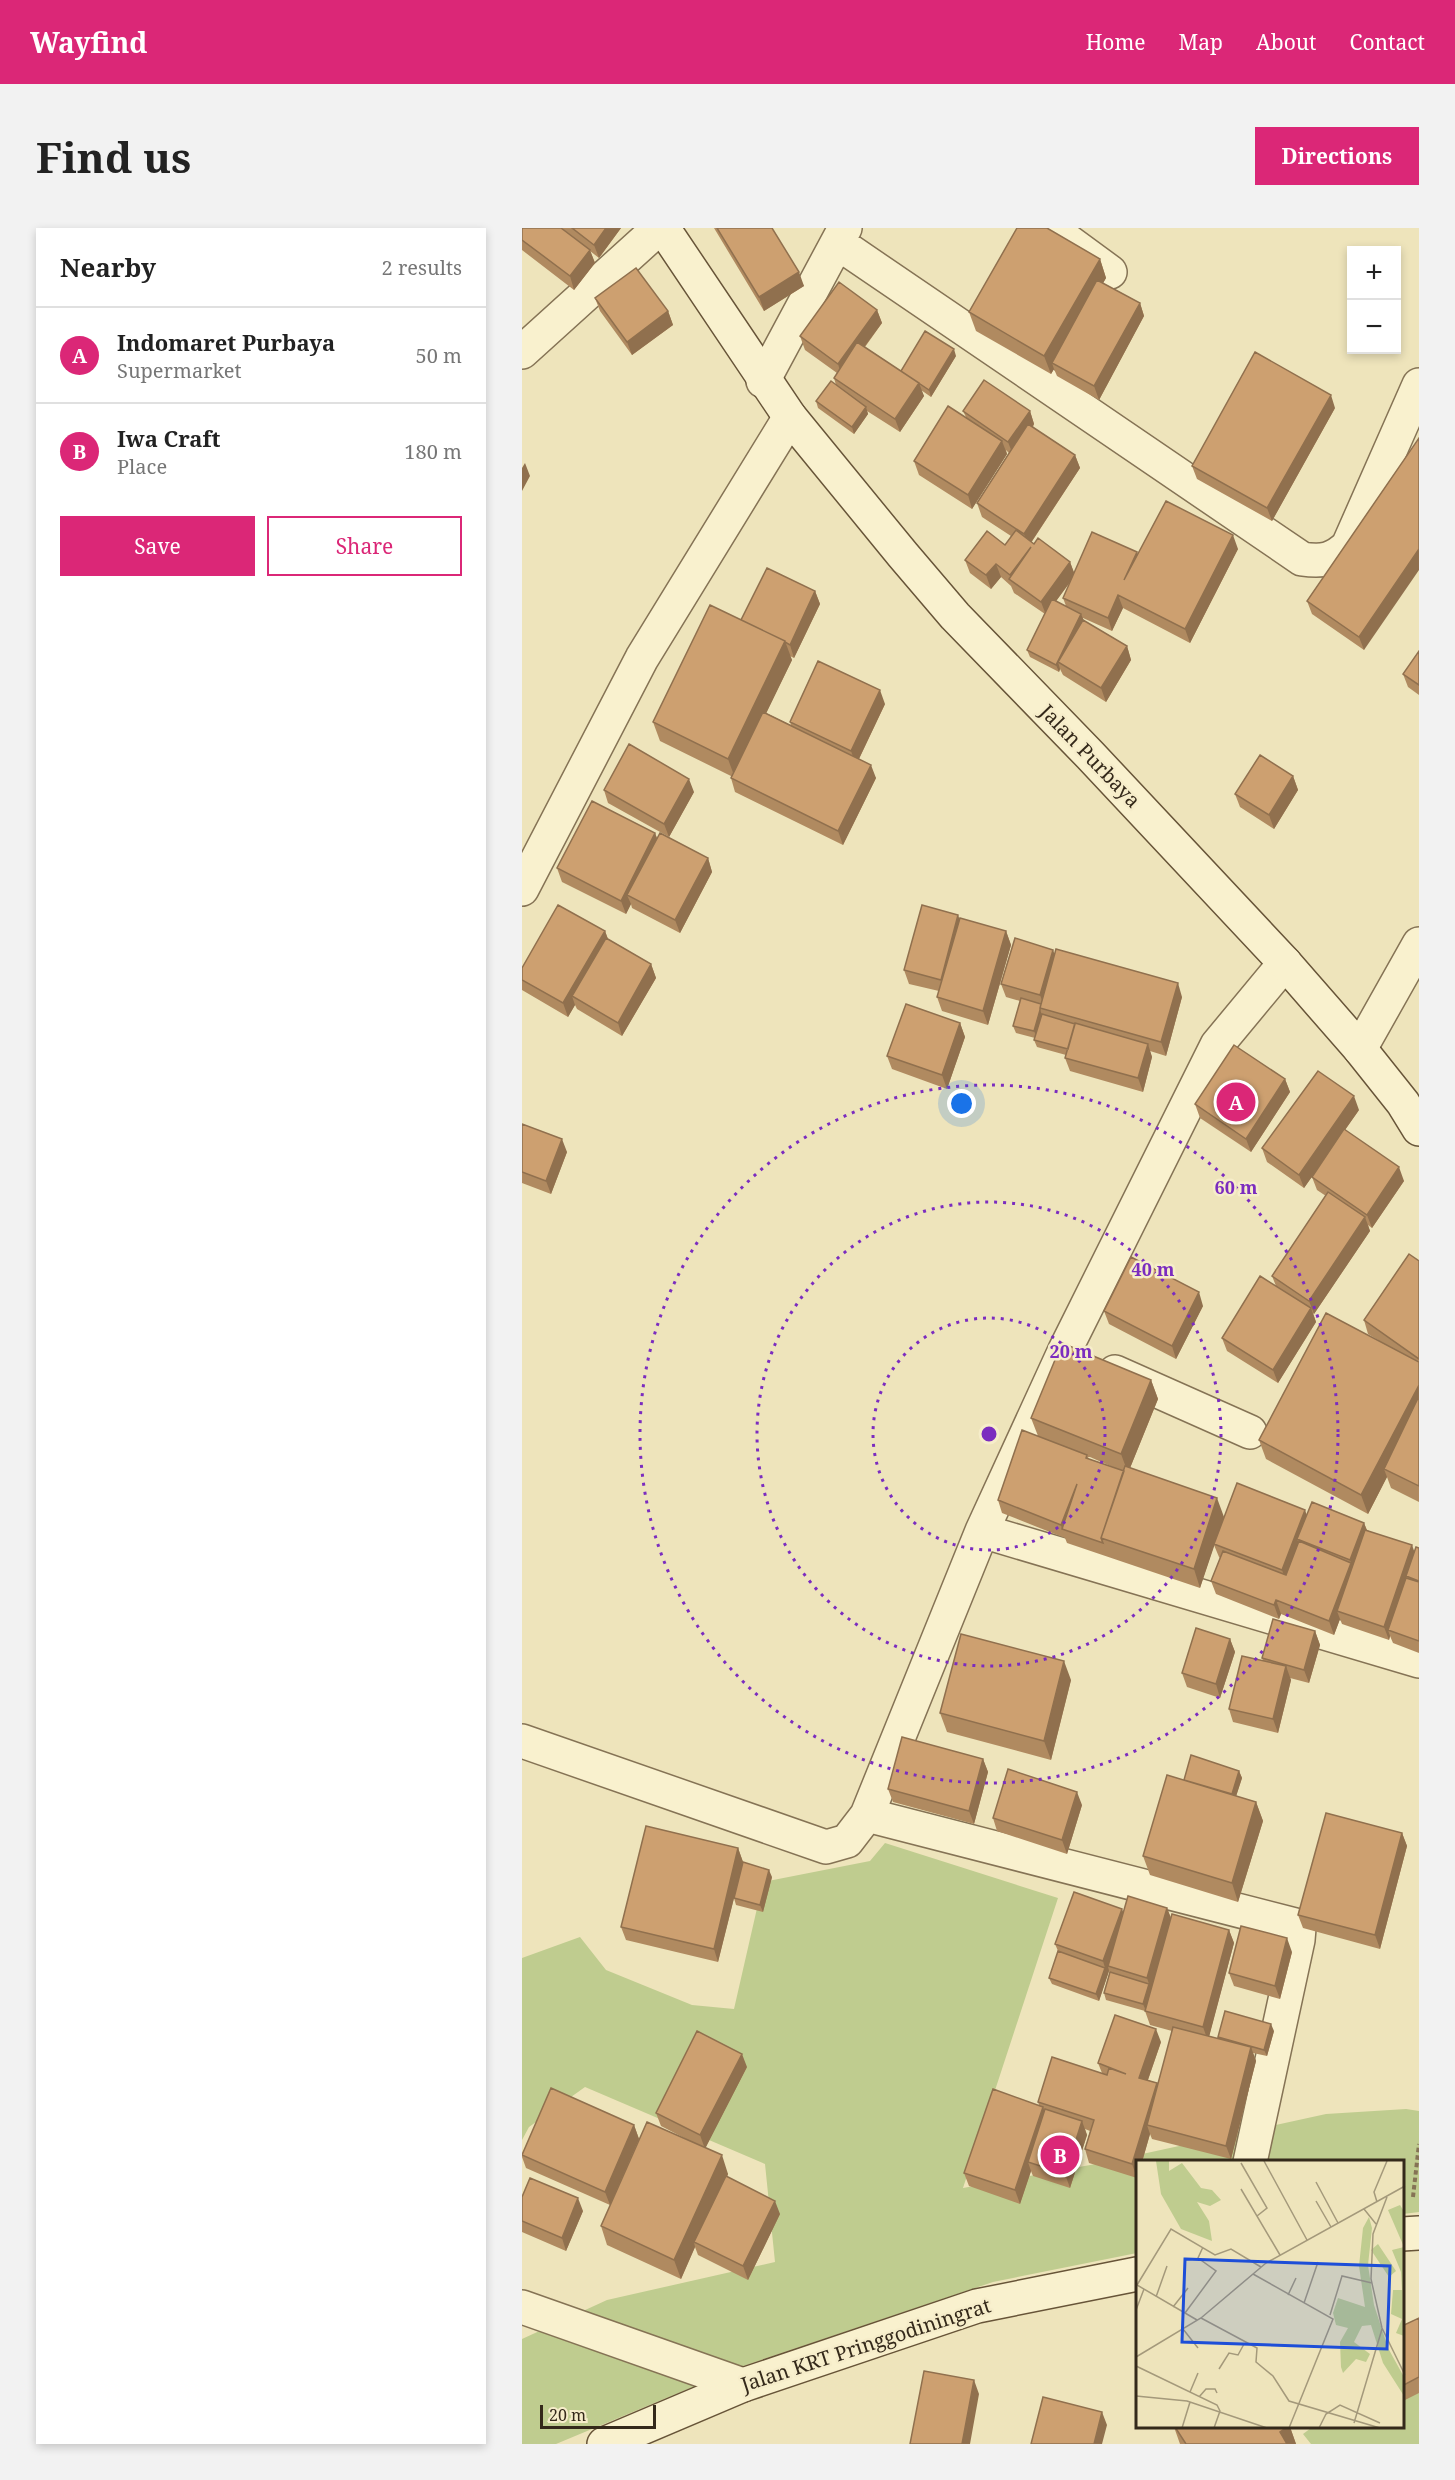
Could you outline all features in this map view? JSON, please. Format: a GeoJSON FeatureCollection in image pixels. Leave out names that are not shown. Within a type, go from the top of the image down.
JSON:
{"type":"FeatureCollection","features":[{"type":"Feature","properties":{"kind":"street"},"geometry":{"type":"LineString","coordinates":[[522,352],[661,228]]}},
{"type":"Feature","properties":{"kind":"street","name":"Jalan Purbaya"},"geometry":{"type":"LineString","coordinates":[[661,228],[790,417],[955,616],[1090,755],[1285,963],[1360,1049],[1403,1103],[1419,1129]]}},
{"type":"Feature","properties":{"kind":"street"},"geometry":{"type":"LineString","coordinates":[[1050,228],[1110,272]]}},
{"type":"Feature","properties":{"kind":"street"},"geometry":{"type":"LineString","coordinates":[[764,381],[841,235],[1302,559],[1321,562],[1336,557],[1348,546],[1419,385]]}},
{"type":"Feature","properties":{"kind":"street"},"geometry":{"type":"LineString","coordinates":[[522,889],[642,658],[790,417]]}},
{"type":"Feature","properties":{"kind":"street"},"geometry":{"type":"LineString","coordinates":[[1360,1049],[1419,944]]}},
{"type":"Feature","properties":{"kind":"street"},"geometry":{"type":"LineString","coordinates":[[522,1742],[826,1847],[847,1841],[867,1815],[982,1532],[1065,1350],[1217,1045],[1285,963]]}},
{"type":"Feature","properties":{"kind":"street"},"geometry":{"type":"LineString","coordinates":[[1065,1350],[1250,1432]]}},
{"type":"Feature","properties":{"kind":"street"},"geometry":{"type":"LineString","coordinates":[[982,1532],[1419,1661]]}},
{"type":"Feature","properties":{"kind":"street"},"geometry":{"type":"LineString","coordinates":[[867,1815],[1295,1925],[1299,1928],[1250,2160]]}},
{"type":"Feature","properties":{"kind":"street","name":"Jalan KRT Pringgodiningrat"},"geometry":{"type":"LineString","coordinates":[[604,2444],[743,2385],[977,2306],[1136,2274]]}},
{"type":"Feature","properties":{"kind":"street"},"geometry":{"type":"LineString","coordinates":[[522,2307],[743,2385]]}},
{"type":"Feature","properties":{"kind":"path"},"geometry":{"type":"LineString","coordinates":[[1410,2233],[1419,2144]]}},
{"type":"Feature","properties":{"kind":"green space"},"geometry":{"type":"Polygon","coordinates":[[[885,1843],[1058,1898],[963,2188],[1101,2163],[1326,2114],[1406,2109],[1419,2111],[1419,2212],[1404,2214],[1404,2160],[1136,2160],[1136,2253],[993,2282],[743,2366],[556,2444],[522,2444],[522,2339],[607,2300],[775,2262],[765,2164],[585,2087],[529,2127],[522,2140],[522,1958],[580,1937],[606,1970],[692,2005],[734,2009],[763,1882],[870,1861],[885,1843]]]}},
{"type":"Feature","properties":{"kind":"green space"},"geometry":{"type":"Polygon","coordinates":[[[1419,2349],[1419,2444],[1311,2444],[1303,2434],[1310,2429],[1404,2429],[1404,2360],[1419,2349]]]}},
{"type":"Feature","properties":{"kind":"building"},"geometry":{"type":"Polygon","coordinates":[[[522,228],[561,228],[590,250],[570,276],[522,240],[522,228]]]}},
{"type":"Feature","properties":{"kind":"building"},"geometry":{"type":"Polygon","coordinates":[[[572,228],[606,228],[594,245],[572,228]]]}},
{"type":"Feature","properties":{"kind":"building"},"geometry":{"type":"Polygon","coordinates":[[[717,228],[772,228],[799,272],[759,297],[717,228]]]}},
{"type":"Feature","properties":{"kind":"building"},"geometry":{"type":"Polygon","coordinates":[[[1017,228],[1047,228],[1100,259],[1044,356],[969,312],[1017,228]]]}},
{"type":"Feature","properties":{"kind":"building"},"geometry":{"type":"Polygon","coordinates":[[[636,268],[668,311],[627,342],[595,298],[636,268]]]}},
{"type":"Feature","properties":{"kind":"building"},"geometry":{"type":"Polygon","coordinates":[[[1097,280],[1140,303],[1094,386],[1052,363],[1097,280]]]}},
{"type":"Feature","properties":{"kind":"building"},"geometry":{"type":"Polygon","coordinates":[[[839,282],[877,310],[838,364],[800,336],[839,282]]]}},
{"type":"Feature","properties":{"kind":"building"},"geometry":{"type":"Polygon","coordinates":[[[925,331],[954,349],[929,390],[901,371],[925,331]]]}},
{"type":"Feature","properties":{"kind":"building"},"geometry":{"type":"Polygon","coordinates":[[[857,342],[919,383],[895,419],[834,378],[857,342]]]}},
{"type":"Feature","properties":{"kind":"building"},"geometry":{"type":"Polygon","coordinates":[[[1255,352],[1331,395],[1267,508],[1192,466],[1255,352]]]}},
{"type":"Feature","properties":{"kind":"building"},"geometry":{"type":"Polygon","coordinates":[[[984,380],[1030,411],[1008,442],[963,411],[984,380]]]}},
{"type":"Feature","properties":{"kind":"building"},"geometry":{"type":"Polygon","coordinates":[[[831,381],[866,407],[852,427],[816,401],[831,381]]]}},
{"type":"Feature","properties":{"kind":"building"},"geometry":{"type":"Polygon","coordinates":[[[948,406],[1002,441],[968,495],[914,461],[948,406]]]}},
{"type":"Feature","properties":{"kind":"building"},"geometry":{"type":"Polygon","coordinates":[[[1028,424],[1075,455],[1024,534],[977,503],[1028,424]]]}},
{"type":"Feature","properties":{"kind":"building"},"geometry":{"type":"Polygon","coordinates":[[[1419,438],[1419,549],[1359,637],[1307,601],[1419,438]]]}},
{"type":"Feature","properties":{"kind":"building"},"geometry":{"type":"Polygon","coordinates":[[[1166,501],[1233,535],[1185,629],[1118,595],[1108,618],[1063,598],[1092,532],[1137,552],[1124,580],[1166,501]]]}},
{"type":"Feature","properties":{"kind":"building"},"geometry":{"type":"Polygon","coordinates":[[[1016,530],[1034,544],[1038,538],[1070,562],[1041,602],[1009,579],[1031,547],[1010,575],[996,564],[986,575],[965,560],[987,531],[1005,545],[1016,530]]]}},
{"type":"Feature","properties":{"kind":"building"},"geometry":{"type":"Polygon","coordinates":[[[767,568],[815,591],[790,645],[741,620],[767,568]]]}},
{"type":"Feature","properties":{"kind":"building"},"geometry":{"type":"Polygon","coordinates":[[[1052,599],[1081,614],[1056,665],[1027,650],[1052,599]]]}},
{"type":"Feature","properties":{"kind":"building"},"geometry":{"type":"Polygon","coordinates":[[[710,605],[785,641],[728,759],[653,722],[710,605]]]}},
{"type":"Feature","properties":{"kind":"building"},"geometry":{"type":"Polygon","coordinates":[[[1083,620],[1127,646],[1101,688],[1058,662],[1083,620]]]}},
{"type":"Feature","properties":{"kind":"building"},"geometry":{"type":"Polygon","coordinates":[[[1419,651],[1419,685],[1403,674],[1419,651]]]}},
{"type":"Feature","properties":{"kind":"building"},"geometry":{"type":"Polygon","coordinates":[[[818,661],[880,690],[851,751],[790,722],[818,661]]]}},
{"type":"Feature","properties":{"kind":"building"},"geometry":{"type":"Polygon","coordinates":[[[763,712],[871,765],[838,831],[731,778],[763,712]]]}},
{"type":"Feature","properties":{"kind":"building"},"geometry":{"type":"Polygon","coordinates":[[[629,744],[689,779],[664,824],[604,790],[629,744]]]}},
{"type":"Feature","properties":{"kind":"building"},"geometry":{"type":"Polygon","coordinates":[[[1260,755],[1293,776],[1269,815],[1235,794],[1260,755]]]}},
{"type":"Feature","properties":{"kind":"building"},"geometry":{"type":"Polygon","coordinates":[[[592,801],[655,833],[621,901],[557,868],[592,801]]]}},
{"type":"Feature","properties":{"kind":"building"},"geometry":{"type":"Polygon","coordinates":[[[660,833],[708,858],[675,920],[627,895],[660,833]]]}},
{"type":"Feature","properties":{"kind":"building"},"geometry":{"type":"Polygon","coordinates":[[[558,905],[605,931],[563,1003],[522,980],[522,968],[558,905]]]}},
{"type":"Feature","properties":{"kind":"building"},"geometry":{"type":"Polygon","coordinates":[[[922,905],[958,915],[941,980],[904,970],[922,905]]]}},
{"type":"Feature","properties":{"kind":"building"},"geometry":{"type":"Polygon","coordinates":[[[960,918],[1006,931],[983,1011],[937,997],[960,918]]]}},
{"type":"Feature","properties":{"kind":"building"},"geometry":{"type":"Polygon","coordinates":[[[606,938],[651,964],[618,1023],[572,996],[606,938]]]}},
{"type":"Feature","properties":{"kind":"building"},"geometry":{"type":"Polygon","coordinates":[[[1015,938],[1053,950],[1040,995],[1001,984],[1015,938]]]}},
{"type":"Feature","properties":{"kind":"building"},"geometry":{"type":"Polygon","coordinates":[[[1056,949],[1178,983],[1161,1042],[1040,1008],[1056,949]]]}},
{"type":"Feature","properties":{"kind":"building"},"geometry":{"type":"Polygon","coordinates":[[[1021,998],[1041,1004],[1034,1031],[1013,1026],[1021,998]]]}},
{"type":"Feature","properties":{"kind":"building"},"geometry":{"type":"Polygon","coordinates":[[[906,1004],[960,1023],[942,1075],[887,1056],[906,1004]]]}},
{"type":"Feature","properties":{"kind":"building"},"geometry":{"type":"Polygon","coordinates":[[[1042,1014],[1075,1024],[1068,1049],[1034,1040],[1042,1014]]]}},
{"type":"Feature","properties":{"kind":"building"},"geometry":{"type":"Polygon","coordinates":[[[1075,1023],[1148,1044],[1138,1078],[1065,1058],[1075,1023]]]}},
{"type":"Feature","properties":{"kind":"building"},"geometry":{"type":"Polygon","coordinates":[[[1234,1045],[1285,1079],[1246,1139],[1195,1104],[1234,1045]]]}},
{"type":"Feature","properties":{"kind":"building"},"geometry":{"type":"Polygon","coordinates":[[[1318,1071],[1354,1096],[1299,1175],[1262,1148],[1318,1071]]]}},
{"type":"Feature","properties":{"kind":"building"},"geometry":{"type":"Polygon","coordinates":[[[522,1124],[562,1139],[546,1181],[522,1172],[522,1124]]]}},
{"type":"Feature","properties":{"kind":"building"},"geometry":{"type":"Polygon","coordinates":[[[1344,1129],[1399,1167],[1367,1215],[1312,1177],[1344,1129]]]}},
{"type":"Feature","properties":{"kind":"building"},"geometry":{"type":"Polygon","coordinates":[[[1328,1192],[1365,1217],[1309,1301],[1272,1276],[1328,1192]]]}},
{"type":"Feature","properties":{"kind":"building"},"geometry":{"type":"Polygon","coordinates":[[[1409,1254],[1419,1261],[1419,1359],[1364,1320],[1409,1254]]]}},
{"type":"Feature","properties":{"kind":"building"},"geometry":{"type":"Polygon","coordinates":[[[1131,1257],[1199,1292],[1172,1346],[1104,1311],[1131,1257]]]}},
{"type":"Feature","properties":{"kind":"building"},"geometry":{"type":"Polygon","coordinates":[[[1260,1276],[1311,1308],[1273,1370],[1222,1338],[1260,1276]]]}},
{"type":"Feature","properties":{"kind":"building"},"geometry":{"type":"Polygon","coordinates":[[[1326,1313],[1419,1362],[1419,1385],[1361,1495],[1259,1440],[1326,1313]]]}},
{"type":"Feature","properties":{"kind":"building"},"geometry":{"type":"Polygon","coordinates":[[[1062,1343],[1151,1380],[1121,1454],[1031,1418],[1062,1343]]]}},
{"type":"Feature","properties":{"kind":"building"},"geometry":{"type":"Polygon","coordinates":[[[1419,1396],[1419,1486],[1384,1469],[1419,1396]]]}},
{"type":"Feature","properties":{"kind":"building"},"geometry":{"type":"Polygon","coordinates":[[[1022,1430],[1087,1455],[1086,1458],[1124,1471],[1101,1538],[1103,1543],[1062,1529],[1077,1484],[1061,1525],[998,1500],[1022,1430]]]}},
{"type":"Feature","properties":{"kind":"building"},"geometry":{"type":"Polygon","coordinates":[[[1125,1466],[1217,1498],[1194,1569],[1101,1538],[1125,1466]]]}},
{"type":"Feature","properties":{"kind":"building"},"geometry":{"type":"Polygon","coordinates":[[[1237,1483],[1305,1510],[1282,1570],[1214,1544],[1237,1483]]]}},
{"type":"Feature","properties":{"kind":"building"},"geometry":{"type":"Polygon","coordinates":[[[1312,1502],[1364,1523],[1350,1560],[1297,1539],[1312,1502]]]}},
{"type":"Feature","properties":{"kind":"building"},"geometry":{"type":"Polygon","coordinates":[[[1365,1530],[1412,1545],[1384,1627],[1337,1611],[1365,1530]]]}},
{"type":"Feature","properties":{"kind":"building"},"geometry":{"type":"Polygon","coordinates":[[[1299,1541],[1351,1563],[1329,1621],[1276,1600],[1274,1605],[1211,1581],[1223,1551],[1286,1575],[1299,1541]]]}},
{"type":"Feature","properties":{"kind":"building"},"geometry":{"type":"Polygon","coordinates":[[[1416,1547],[1419,1548],[1419,1581],[1406,1576],[1416,1547]]]}},
{"type":"Feature","properties":{"kind":"building"},"geometry":{"type":"Polygon","coordinates":[[[1406,1578],[1419,1582],[1419,1641],[1388,1630],[1406,1578]]]}},
{"type":"Feature","properties":{"kind":"building"},"geometry":{"type":"Polygon","coordinates":[[[1273,1619],[1315,1631],[1304,1670],[1262,1658],[1273,1619]]]}},
{"type":"Feature","properties":{"kind":"building"},"geometry":{"type":"Polygon","coordinates":[[[1196,1628],[1230,1639],[1216,1684],[1182,1673],[1196,1628]]]}},
{"type":"Feature","properties":{"kind":"building"},"geometry":{"type":"Polygon","coordinates":[[[961,1634],[1064,1661],[1044,1741],[940,1713],[961,1634]]]}},
{"type":"Feature","properties":{"kind":"building"},"geometry":{"type":"Polygon","coordinates":[[[1242,1656],[1286,1666],[1273,1719],[1229,1709],[1242,1656]]]}},
{"type":"Feature","properties":{"kind":"building"},"geometry":{"type":"Polygon","coordinates":[[[902,1737],[983,1759],[969,1811],[888,1789],[902,1737]]]}},
{"type":"Feature","properties":{"kind":"building"},"geometry":{"type":"Polygon","coordinates":[[[1191,1755],[1239,1771],[1232,1794],[1184,1780],[1191,1755]]]}},
{"type":"Feature","properties":{"kind":"building"},"geometry":{"type":"Polygon","coordinates":[[[1008,1769],[1077,1792],[1062,1840],[993,1818],[1008,1769]]]}},
{"type":"Feature","properties":{"kind":"building"},"geometry":{"type":"Polygon","coordinates":[[[1167,1775],[1256,1802],[1232,1883],[1143,1856],[1167,1775]]]}},
{"type":"Feature","properties":{"kind":"building"},"geometry":{"type":"Polygon","coordinates":[[[1326,1813],[1402,1833],[1375,1935],[1298,1915],[1326,1813]]]}},
{"type":"Feature","properties":{"kind":"building"},"geometry":{"type":"Polygon","coordinates":[[[646,1826],[738,1848],[714,1949],[621,1927],[646,1826]]]}},
{"type":"Feature","properties":{"kind":"building"},"geometry":{"type":"Polygon","coordinates":[[[743,1862],[769,1870],[760,1905],[734,1898],[743,1862]]]}},
{"type":"Feature","properties":{"kind":"building"},"geometry":{"type":"Polygon","coordinates":[[[1074,1892],[1122,1909],[1103,1961],[1055,1944],[1074,1892]]]}},
{"type":"Feature","properties":{"kind":"building"},"geometry":{"type":"Polygon","coordinates":[[[1128,1896],[1167,1908],[1147,1978],[1108,1966],[1128,1896]]]}},
{"type":"Feature","properties":{"kind":"building"},"geometry":{"type":"Polygon","coordinates":[[[1172,1914],[1229,1930],[1203,2027],[1145,2011],[1172,1914]]]}},
{"type":"Feature","properties":{"kind":"building"},"geometry":{"type":"Polygon","coordinates":[[[1241,1926],[1287,1938],[1275,1986],[1229,1973],[1241,1926]]]}},
{"type":"Feature","properties":{"kind":"building"},"geometry":{"type":"Polygon","coordinates":[[[1058,1951],[1105,1968],[1096,1994],[1049,1978],[1058,1951]]]}},
{"type":"Feature","properties":{"kind":"building"},"geometry":{"type":"Polygon","coordinates":[[[1110,1972],[1149,1984],[1143,2004],[1104,1993],[1110,1972]]]}},
{"type":"Feature","properties":{"kind":"building"},"geometry":{"type":"Polygon","coordinates":[[[1225,2011],[1271,2024],[1264,2050],[1218,2037],[1225,2011]]]}},
{"type":"Feature","properties":{"kind":"building"},"geometry":{"type":"Polygon","coordinates":[[[1115,2015],[1156,2029],[1139,2078],[1157,2083],[1132,2164],[1085,2149],[1094,2120],[1038,2102],[1052,2057],[1107,2075],[1109,2068],[1126,2074],[1098,2063],[1115,2015]]]}},
{"type":"Feature","properties":{"kind":"building"},"geometry":{"type":"Polygon","coordinates":[[[1173,2027],[1251,2047],[1226,2146],[1147,2125],[1173,2027]]]}},
{"type":"Feature","properties":{"kind":"building"},"geometry":{"type":"Polygon","coordinates":[[[697,2031],[742,2054],[700,2135],[656,2113],[697,2031]]]}},
{"type":"Feature","properties":{"kind":"building"},"geometry":{"type":"Polygon","coordinates":[[[551,2088],[634,2125],[605,2192],[522,2155],[551,2088]]]}},
{"type":"Feature","properties":{"kind":"building"},"geometry":{"type":"Polygon","coordinates":[[[993,2089],[1043,2107],[1015,2190],[964,2173],[993,2089]]]}},
{"type":"Feature","properties":{"kind":"building"},"geometry":{"type":"Polygon","coordinates":[[[1045,2109],[1082,2121],[1065,2174],[1028,2162],[1045,2109]]]}},
{"type":"Feature","properties":{"kind":"building"},"geometry":{"type":"Polygon","coordinates":[[[647,2122],[722,2155],[674,2260],[601,2226],[647,2122]]]}},
{"type":"Feature","properties":{"kind":"building"},"geometry":{"type":"Polygon","coordinates":[[[726,2176],[775,2201],[743,2266],[694,2242],[726,2176]]]}},
{"type":"Feature","properties":{"kind":"building"},"geometry":{"type":"Polygon","coordinates":[[[530,2178],[578,2198],[562,2238],[522,2221],[522,2197],[530,2178]]]}},
{"type":"Feature","properties":{"kind":"building"},"geometry":{"type":"Polygon","coordinates":[[[1419,2318],[1419,2377],[1404,2385],[1404,2325],[1419,2318]]]}},
{"type":"Feature","properties":{"kind":"building"},"geometry":{"type":"Polygon","coordinates":[[[924,2371],[974,2380],[962,2444],[910,2444],[924,2371]]]}},
{"type":"Feature","properties":{"kind":"building"},"geometry":{"type":"Polygon","coordinates":[[[1043,2397],[1102,2412],[1094,2444],[1031,2444],[1043,2397]]]}},
{"type":"Feature","properties":{"kind":"building"},"geometry":{"type":"Polygon","coordinates":[[[1176,2429],[1284,2429],[1280,2432],[1287,2444],[1186,2444],[1176,2429]]]}},
{"type":"Feature","properties":{"kind":"place","name":"Indomaret Purbaya"},"geometry":{"type":"Point","coordinates":[1236,1102]}},
{"type":"Feature","properties":{"kind":"place","name":"Iwa Craft"},"geometry":{"type":"Point","coordinates":[1060,2155]}}]}
